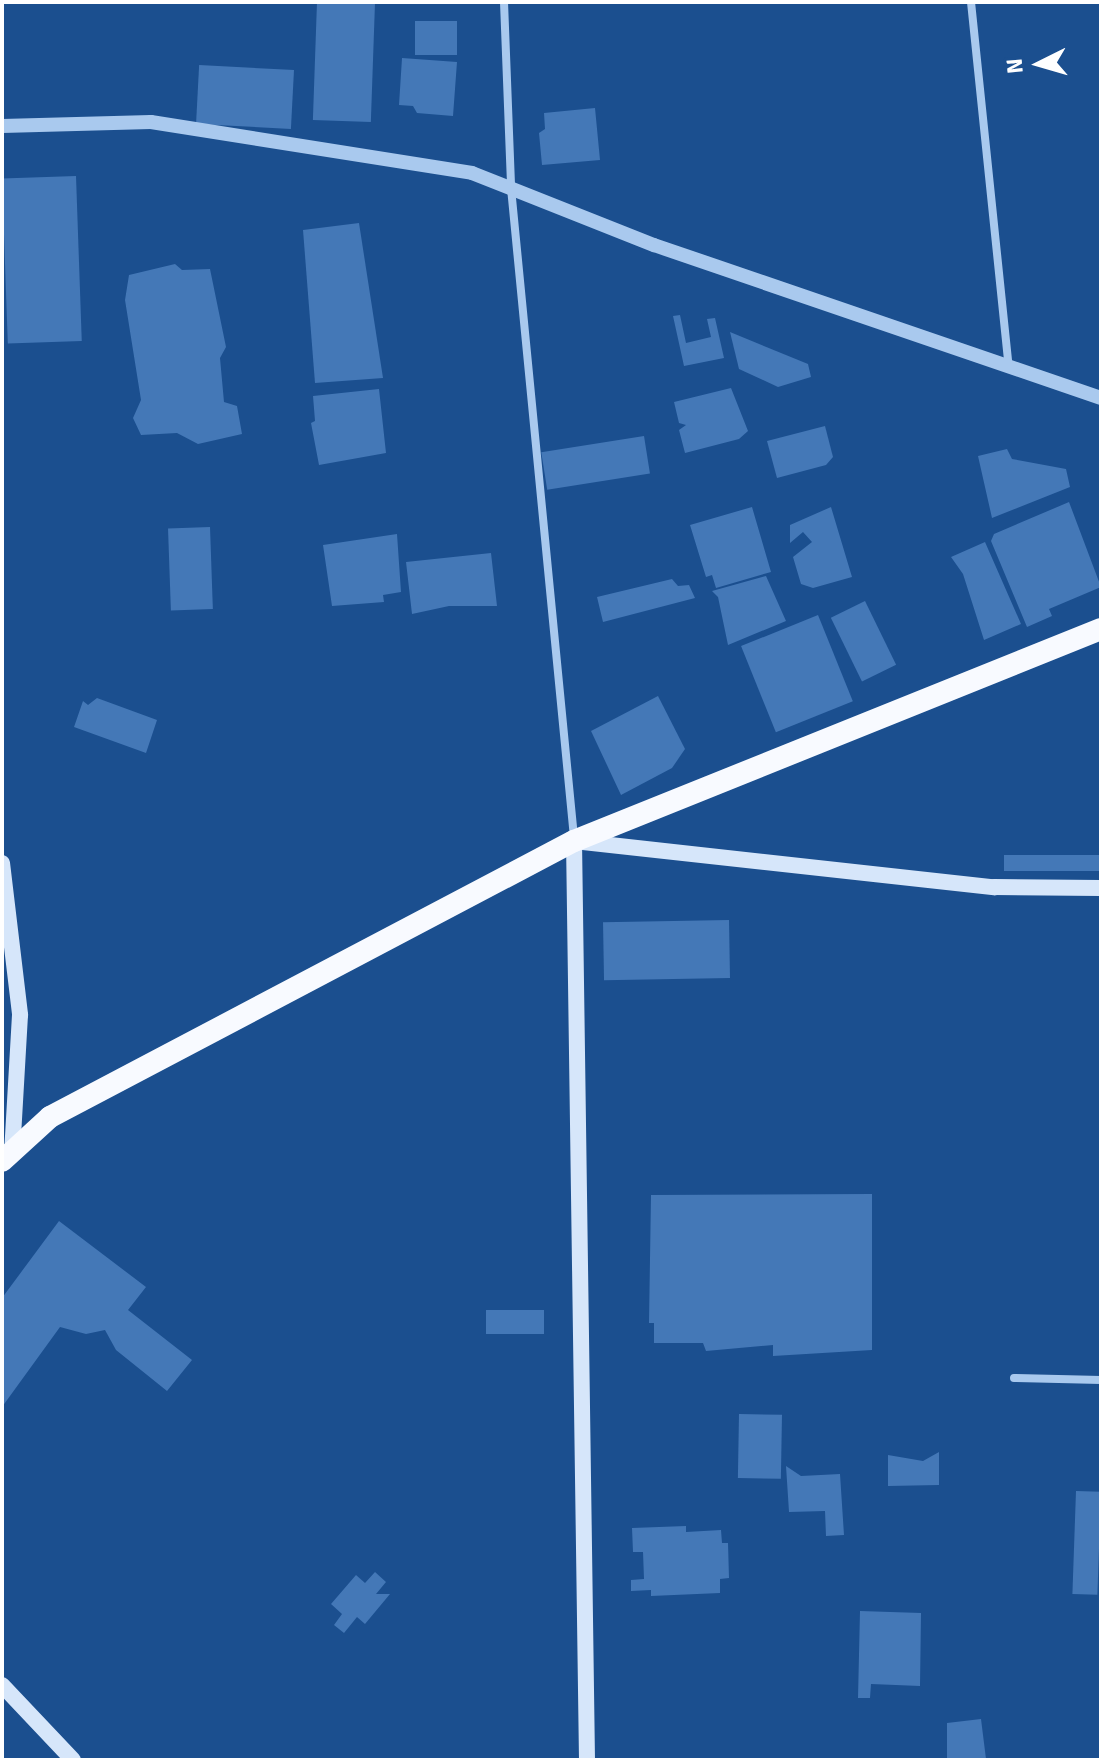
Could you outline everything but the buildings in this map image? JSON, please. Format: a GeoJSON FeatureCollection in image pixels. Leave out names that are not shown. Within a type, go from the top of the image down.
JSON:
{"type":"FeatureCollection","features":[{"type":"Feature","properties":{"kind":"highway"},"geometry":{"type":"LineString","coordinates":[[7,1156],[50,1117],[574,841],[1101,629]]}},
{"type":"Feature","properties":{"kind":"main road"},"geometry":{"type":"LineString","coordinates":[[587,1760],[574,841],[994,887],[1101,888]]}},
{"type":"Feature","properties":{"kind":"main road"},"geometry":{"type":"LineString","coordinates":[[2,863],[20,1015],[7,1156]]}},
{"type":"Feature","properties":{"kind":"main road"},"geometry":{"type":"LineString","coordinates":[[2,1685],[73,1760]]}},
{"type":"Feature","properties":{"kind":"street"},"geometry":{"type":"LineString","coordinates":[[504,2],[511,188],[574,841]]}},
{"type":"Feature","properties":{"kind":"street"},"geometry":{"type":"LineString","coordinates":[[971,2],[1009,367]]}},
{"type":"Feature","properties":{"kind":"street"},"geometry":{"type":"LineString","coordinates":[[2,126],[151,122],[472,173],[654,245],[1101,398]]}},
{"type":"Feature","properties":{"kind":"street"},"geometry":{"type":"LineString","coordinates":[[1014,1378],[1101,1380]]}}]}
